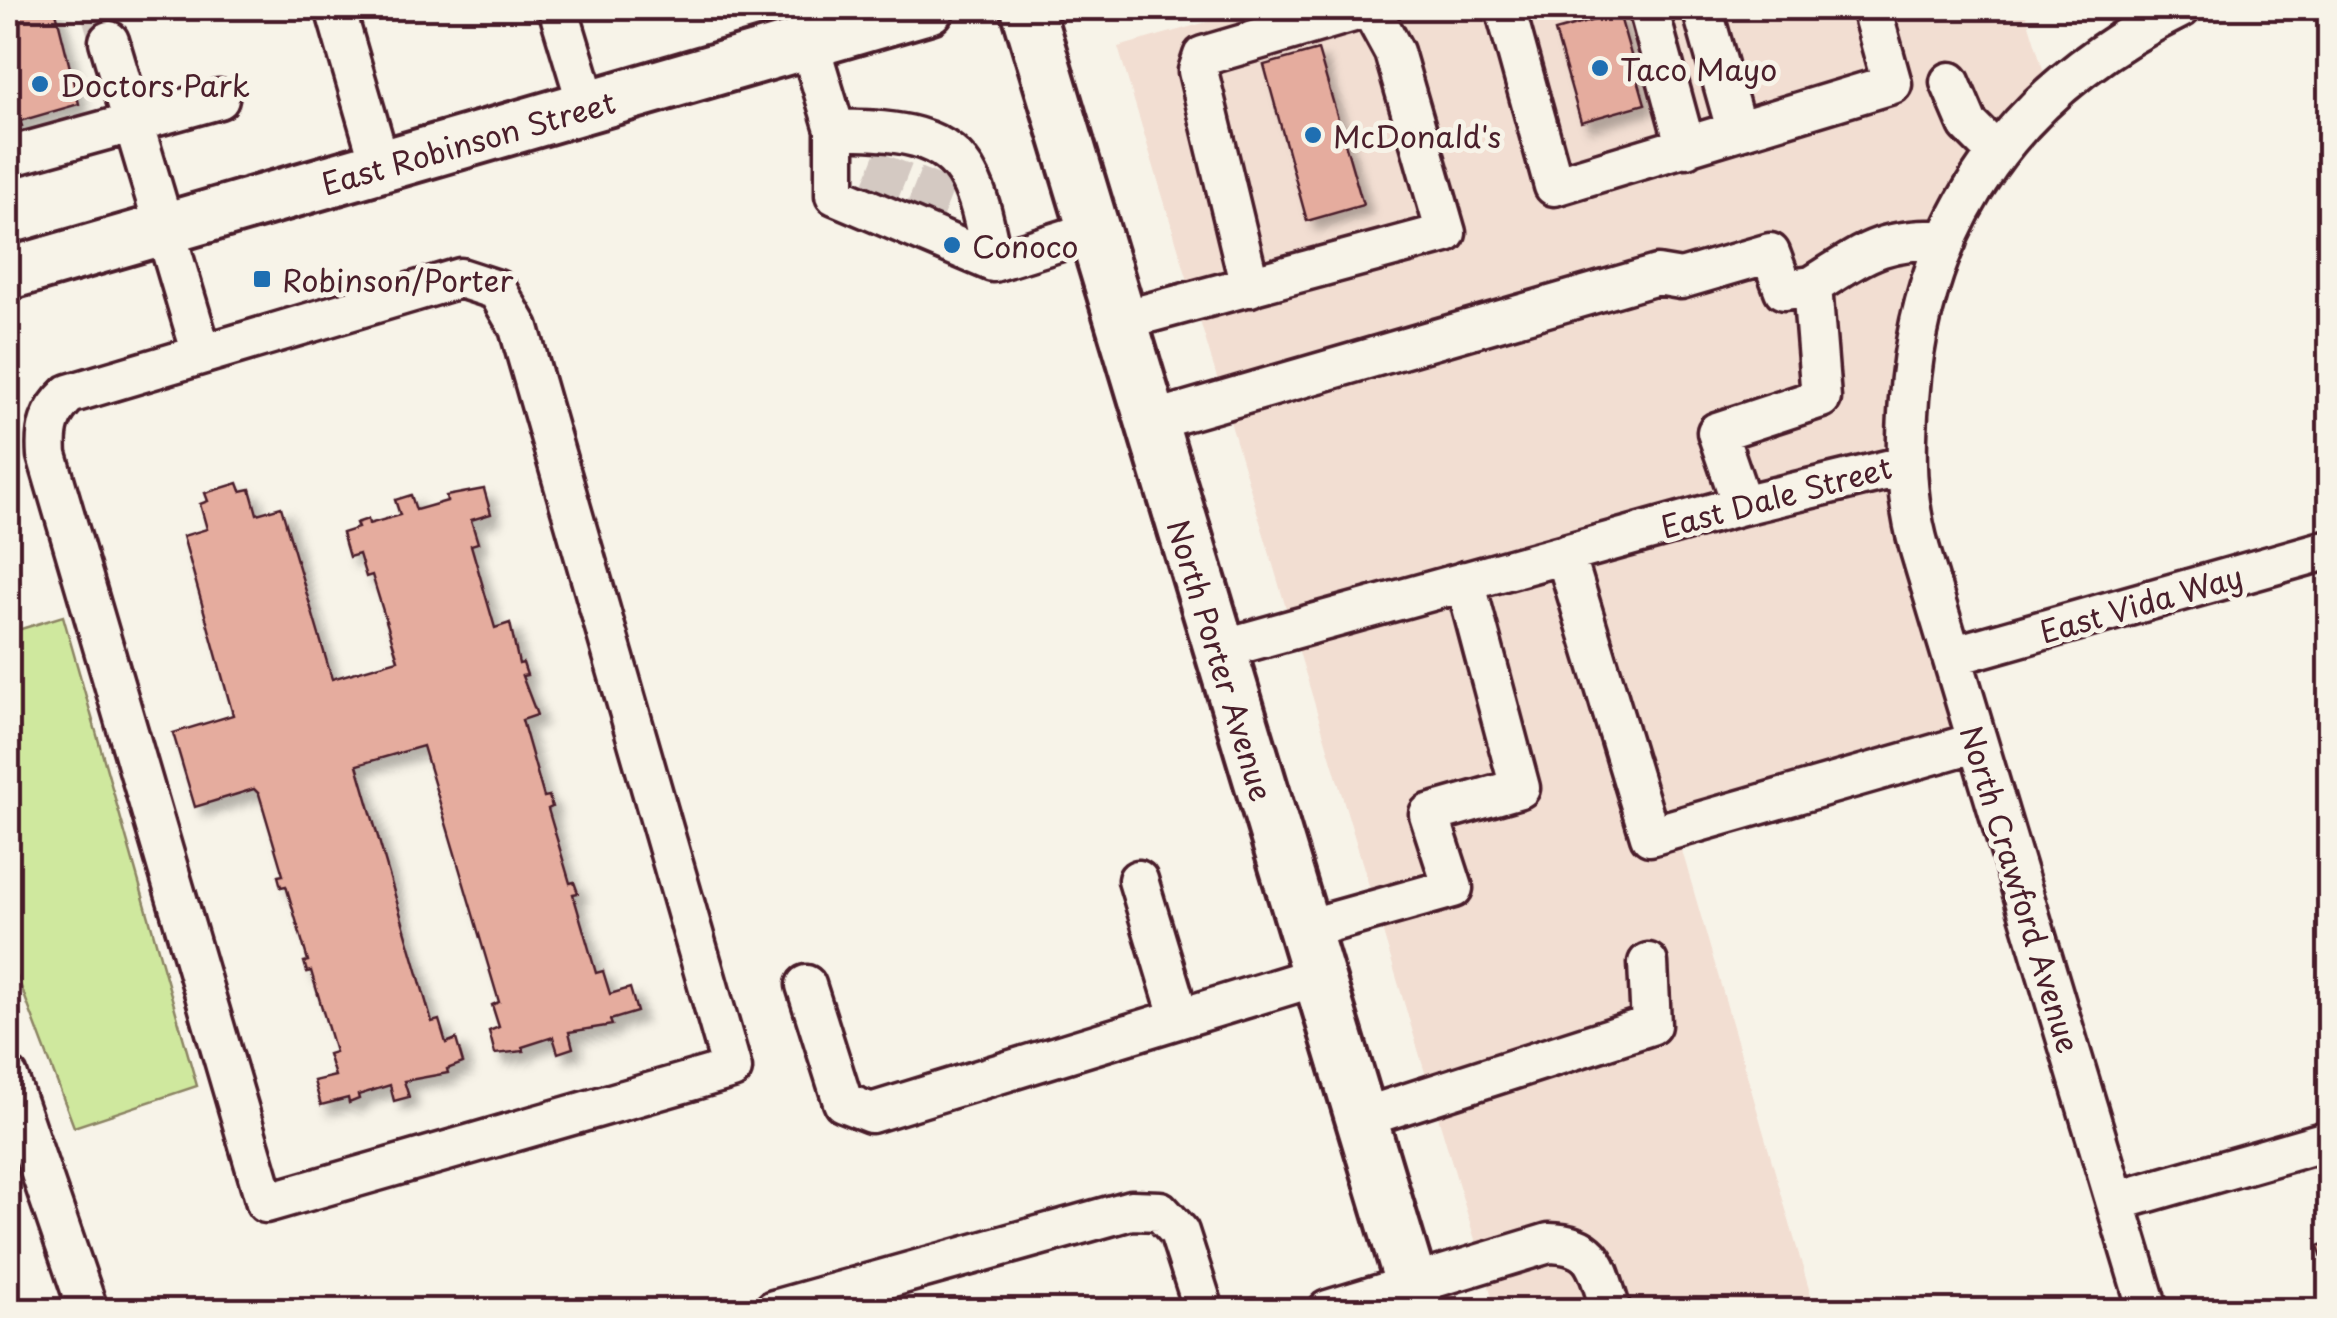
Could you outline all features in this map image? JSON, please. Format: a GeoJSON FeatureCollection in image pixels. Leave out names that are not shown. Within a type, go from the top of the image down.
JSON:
{"type":"FeatureCollection","features":[{"type":"Feature","properties":{"kind":"main road","name":"East Robinson Street"},"geometry":{"type":"LineString","coordinates":[[8,274],[928,8]]}},
{"type":"Feature","properties":{"kind":"main road","name":"North Porter Avenue"},"geometry":{"type":"LineString","coordinates":[[1027,8],[1416,1299]]}},
{"type":"Feature","properties":{"kind":"street"},"geometry":{"type":"LineString","coordinates":[[335,8],[381,167]]}},
{"type":"Feature","properties":{"kind":"street"},"geometry":{"type":"LineString","coordinates":[[558,8],[588,108]]}},
{"type":"Feature","properties":{"kind":"street"},"geometry":{"type":"LineString","coordinates":[[1119,320],[1250,288],[1446,232],[1394,52],[1369,8],[1203,56],[1198,71],[1250,288]]}},
{"type":"Feature","properties":{"kind":"street"},"geometry":{"type":"LineString","coordinates":[[1505,8],[1554,186],[1892,84],[1871,8]]}},
{"type":"Feature","properties":{"kind":"street"},"geometry":{"type":"LineString","coordinates":[[1648,8],[1686,148]]}},
{"type":"Feature","properties":{"kind":"street"},"geometry":{"type":"LineString","coordinates":[[1702,8],[1736,129]]}},
{"type":"Feature","properties":{"kind":"street","name":"East Dale Street"},"geometry":{"type":"LineString","coordinates":[[1218,650],[1742,505],[1904,466],[1913,345],[1946,240],[1997,153],[2022,121],[2099,52],[2180,8]]}},
{"type":"Feature","properties":{"kind":"street"},"geometry":{"type":"LineString","coordinates":[[109,41],[202,354]]}},
{"type":"Feature","properties":{"kind":"street"},"geometry":{"type":"LineString","coordinates":[[809,43],[835,129],[835,194],[875,201],[922,220],[994,262],[1093,232]]}},
{"type":"Feature","properties":{"kind":"street"},"geometry":{"type":"LineString","coordinates":[[1950,82],[1968,124],[1997,153]]}},
{"type":"Feature","properties":{"kind":"street"},"geometry":{"type":"LineString","coordinates":[[8,156],[219,99]]}},
{"type":"Feature","properties":{"kind":"street"},"geometry":{"type":"LineString","coordinates":[[835,129],[900,143],[969,176],[994,262]]}},
{"type":"Feature","properties":{"kind":"street"},"geometry":{"type":"LineString","coordinates":[[1150,422],[1657,275],[1681,279],[1770,253],[1784,290],[1812,286],[1872,248],[1902,239],[1946,240]]}},
{"type":"Feature","properties":{"kind":"street"},"geometry":{"type":"LineString","coordinates":[[460,278],[497,290],[519,328],[732,1068],[266,1203],[47,455],[46,434],[52,410],[69,394],[202,354],[460,278]]}},
{"type":"Feature","properties":{"kind":"street"},"geometry":{"type":"LineString","coordinates":[[1742,505],[1718,432],[1821,398],[1812,286]]}},
{"type":"Feature","properties":{"kind":"street","name":"North Crawford Avenue"},"geometry":{"type":"LineString","coordinates":[[1904,466],[1908,508],[2148,1310]]}},
{"type":"Feature","properties":{"kind":"street","name":"East Vida Way"},"geometry":{"type":"LineString","coordinates":[[1952,656],[2330,549]]}},
{"type":"Feature","properties":{"kind":"street"},"geometry":{"type":"LineString","coordinates":[[1564,554],[1650,836],[1977,742]]}},
{"type":"Feature","properties":{"kind":"street"},"geometry":{"type":"LineString","coordinates":[[806,986],[843,1102],[871,1113],[1179,1016],[1453,888],[1429,814],[1520,788],[1465,582]]}},
{"type":"Feature","properties":{"kind":"street"},"geometry":{"type":"LineString","coordinates":[[1138,880],[1179,1016]]}},
{"type":"Feature","properties":{"kind":"street"},"geometry":{"type":"LineString","coordinates":[[1361,1118],[1650,1025],[1648,963]]}},
{"type":"Feature","properties":{"kind":"street"},"geometry":{"type":"LineString","coordinates":[[8,1077],[88,1310]]}},
{"type":"Feature","properties":{"kind":"street"},"geometry":{"type":"LineString","coordinates":[[2117,1201],[2330,1140]]}},
{"type":"Feature","properties":{"kind":"street"},"geometry":{"type":"LineString","coordinates":[[774,1310],[1131,1210],[1160,1211],[1179,1232],[1204,1310]]}},
{"type":"Feature","properties":{"kind":"street"},"geometry":{"type":"LineString","coordinates":[[1328,1310],[1416,1299],[1549,1243],[1574,1244],[1593,1257],[1611,1310]]}},
{"type":"Feature","properties":{"kind":"shaded area"},"geometry":{"type":"Polygon","coordinates":[[[1257,8],[2024,8],[2048,85],[2009,126],[1892,425],[1967,736],[1674,823],[1815,1310],[1496,1310],[1118,47],[1257,8]]]}},
{"type":"Feature","properties":{"kind":"green space"},"geometry":{"type":"Polygon","coordinates":[[[63,616],[197,1086],[74,1127],[8,952],[8,633],[63,616]]]}},
{"type":"Feature","properties":{"kind":"building","name":"Doctors Park"},"geometry":{"type":"Polygon","coordinates":[[[8,8],[55,8],[79,104],[20,121],[22,126],[8,130],[8,8]]]}},
{"type":"Feature","properties":{"kind":"building","name":"Taco Mayo"},"geometry":{"type":"Polygon","coordinates":[[[1619,13],[1645,104],[1581,122],[1555,31],[1619,13]]]}},
{"type":"Feature","properties":{"kind":"building","name":"McDonald's"},"geometry":{"type":"Polygon","coordinates":[[[1318,50],[1363,205],[1307,221],[1264,65],[1318,50]]]}},
{"type":"Feature","properties":{"kind":"building"},"geometry":{"type":"Polygon","coordinates":[[[238,483],[241,491],[250,489],[257,514],[281,507],[332,679],[398,660],[372,575],[366,577],[359,554],[349,557],[342,533],[358,528],[356,523],[368,519],[369,524],[400,515],[395,500],[411,495],[416,510],[447,501],[446,496],[484,489],[491,514],[471,520],[478,543],[471,545],[495,628],[510,623],[519,664],[523,663],[527,675],[522,676],[537,715],[522,720],[544,797],[549,796],[552,807],[548,809],[570,883],[574,882],[578,893],[573,894],[596,973],[603,971],[610,994],[630,988],[637,1012],[610,1020],[612,1025],[569,1032],[573,1048],[558,1053],[553,1037],[522,1047],[524,1051],[495,1054],[489,1031],[499,1027],[492,1005],[499,1002],[423,746],[357,765],[432,1022],[439,1020],[446,1043],[456,1039],[463,1063],[447,1069],[448,1073],[404,1081],[409,1097],[394,1101],[390,1085],[358,1095],[359,1099],[349,1103],[348,1098],[321,1105],[314,1081],[335,1076],[328,1054],[335,1052],[311,971],[307,972],[304,962],[308,961],[286,886],[281,887],[278,876],[283,875],[259,794],[254,789],[195,807],[173,733],[233,715],[183,536],[207,529],[200,504],[208,501],[205,493],[238,483]]]}},
{"type":"Feature","properties":{"kind":"building"},"geometry":{"type":"Polygon","coordinates":[[[2330,1242],[2330,1283],[2318,1246],[2330,1242]]]}},
{"type":"Feature","properties":{"kind":"tunnel"},"geometry":{"type":"LineString","coordinates":[[99,8],[109,41]]}},
{"type":"Feature","properties":{"kind":"tunnel"},"geometry":{"type":"LineString","coordinates":[[880,193],[895,155]]}},
{"type":"Feature","properties":{"kind":"tunnel"},"geometry":{"type":"LineString","coordinates":[[925,210],[940,172]]}},
{"type":"Feature","properties":{"kind":"place","name":"Taco Mayo"},"geometry":{"type":"Point","coordinates":[1600,68]}},
{"type":"Feature","properties":{"kind":"place","name":"Doctors Park"},"geometry":{"type":"Point","coordinates":[40,84]}},
{"type":"Feature","properties":{"kind":"place","name":"McDonald's"},"geometry":{"type":"Point","coordinates":[1313,135]}},
{"type":"Feature","properties":{"kind":"place","name":"Conoco"},"geometry":{"type":"Point","coordinates":[952,245]}},
{"type":"Feature","properties":{"kind":"place","name":"Robinson/Porter"},"geometry":{"type":"Point","coordinates":[262,279]}}]}
